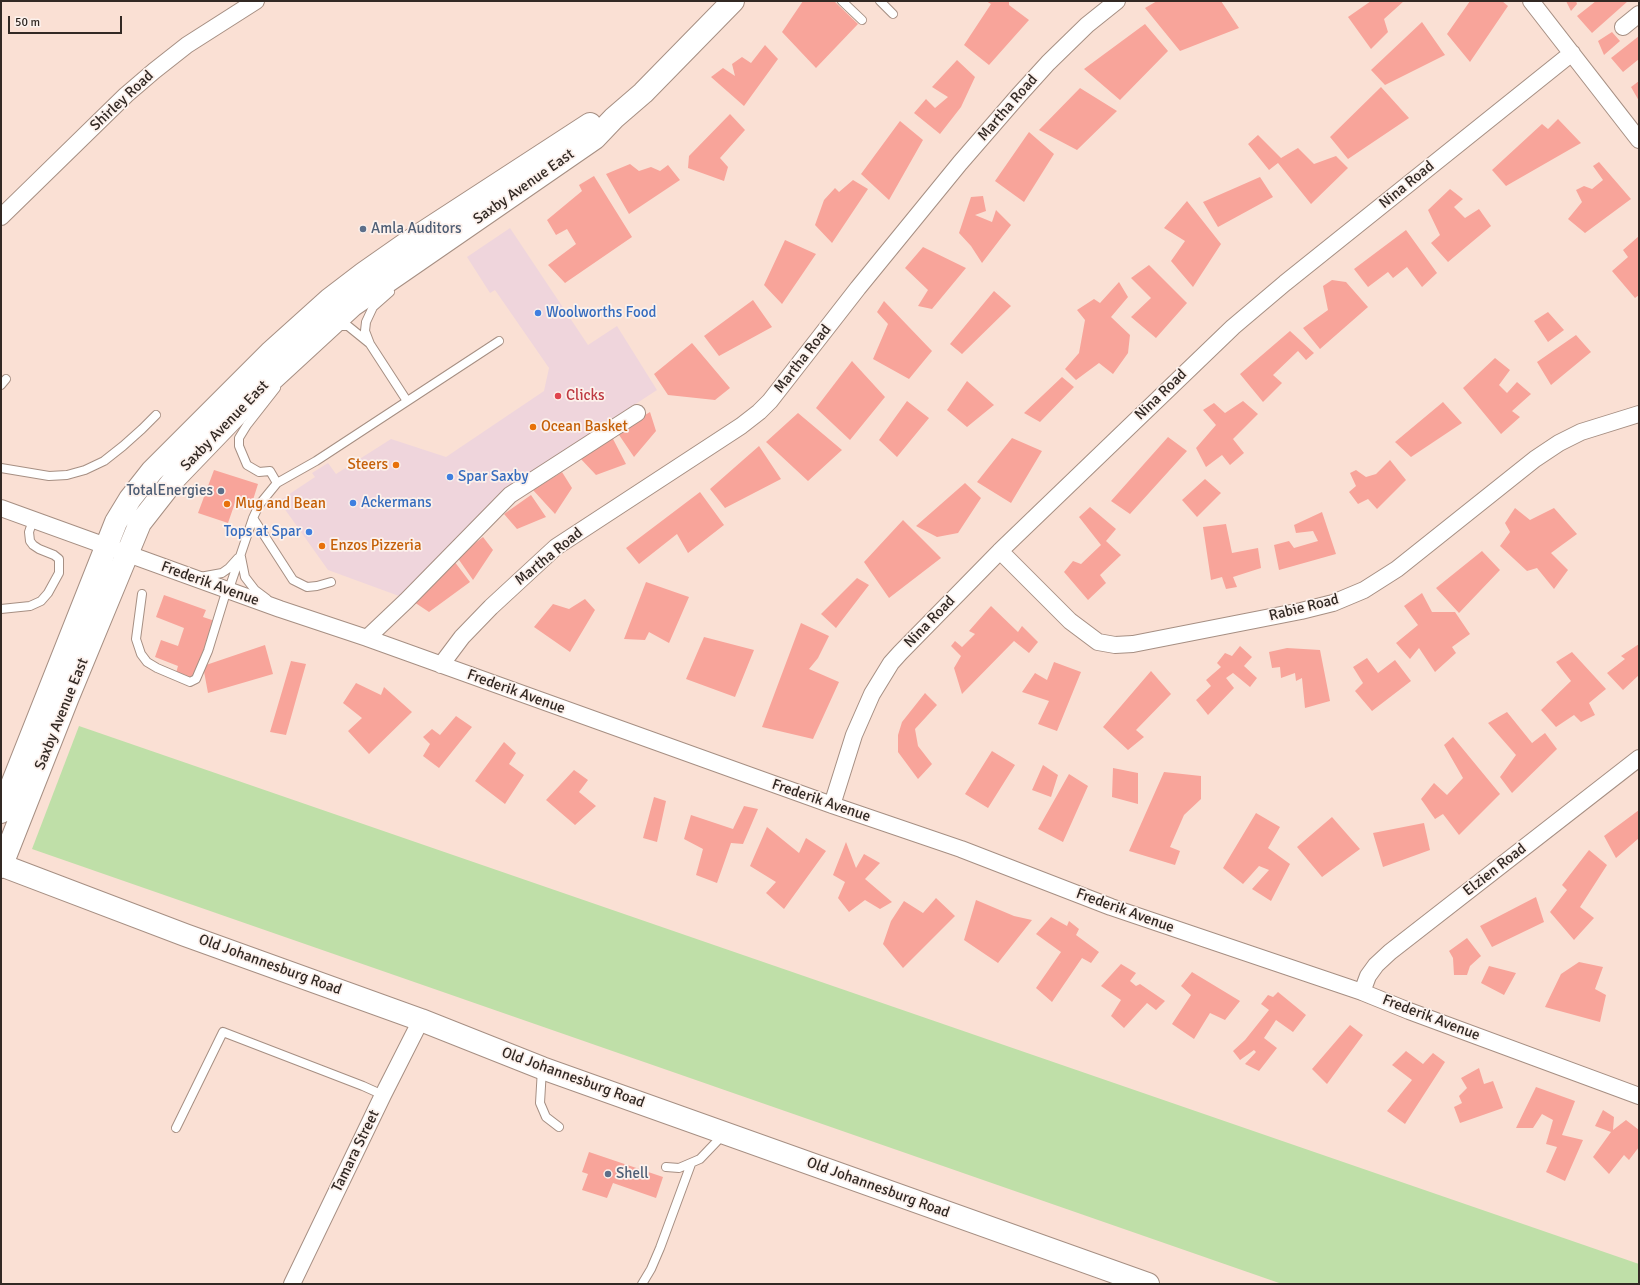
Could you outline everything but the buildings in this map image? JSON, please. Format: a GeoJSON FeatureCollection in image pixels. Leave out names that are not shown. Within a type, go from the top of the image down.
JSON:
{"type":"FeatureCollection","features":[{"type":"Feature","properties":{"kind":"street","name":"Shirley Road"},"geometry":{"type":"LineString","coordinates":[[1,217],[126,95],[154,71],[187,45],[256,1]]}},
{"type":"Feature","properties":{"kind":"street","name":"Saxby Avenue East"},"geometry":{"type":"LineString","coordinates":[[1,812],[117,550],[176,477],[252,397],[353,305],[595,138],[614,118],[643,93],[734,1]]}},
{"type":"Feature","properties":{"kind":"street","name":"Martha Road"},"geometry":{"type":"LineString","coordinates":[[441,665],[462,637],[491,607],[556,547],[741,426],[762,408],[955,169],[1019,95],[1048,63],[1087,25],[1118,1]]}},
{"type":"Feature","properties":{"kind":"street"},"geometry":{"type":"LineString","coordinates":[[1531,1],[1639,140]]}},
{"type":"Feature","properties":{"kind":"street"},"geometry":{"type":"LineString","coordinates":[[1623,27],[1639,14]]}},
{"type":"Feature","properties":{"kind":"street","name":"Nina Road"},"geometry":{"type":"LineString","coordinates":[[832,805],[854,735],[872,694],[888,668],[900,653],[1000,551],[1186,371],[1239,322],[1285,282],[1572,53]]}},
{"type":"Feature","properties":{"kind":"street","name":"Saxby Avenue East"},"geometry":{"type":"LineString","coordinates":[[1,866],[117,550],[116,522],[130,499],[152,471],[270,353],[330,299],[364,273],[404,245],[580,130],[595,121],[614,118]]}},
{"type":"Feature","properties":{"kind":"street"},"geometry":{"type":"LineString","coordinates":[[366,638],[406,601],[510,495],[637,413]]}},
{"type":"Feature","properties":{"kind":"street","name":"Rabie Road"},"geometry":{"type":"LineString","coordinates":[[1000,551],[1070,621],[1098,642],[1115,645],[1133,644],[1301,611],[1333,603],[1358,593],[1397,569],[1535,459],[1559,443],[1582,432],[1639,414]]}},
{"type":"Feature","properties":{"kind":"street","name":"Frederik Avenue"},"geometry":{"type":"LineString","coordinates":[[1,508],[280,609],[366,638],[832,805],[961,849],[1111,907],[1362,992],[1417,1014],[1639,1096]]}},
{"type":"Feature","properties":{"kind":"street","name":"Elzien Road"},"geometry":{"type":"LineString","coordinates":[[1362,992],[1368,976],[1376,965],[1390,952],[1639,758]]}},
{"type":"Feature","properties":{"kind":"street","name":"Old Johannesburg Road"},"geometry":{"type":"LineString","coordinates":[[1,866],[185,935],[421,1020],[542,1068],[1148,1284]]}},
{"type":"Feature","properties":{"kind":"street","name":"Tamara Street"},"geometry":{"type":"LineString","coordinates":[[292,1284],[383,1095],[421,1020]]}},
{"type":"Feature","properties":{"kind":"lane"},"geometry":{"type":"LineString","coordinates":[[842,1],[862,20]]}},
{"type":"Feature","properties":{"kind":"lane"},"geometry":{"type":"LineString","coordinates":[[880,1],[892,14]]}},
{"type":"Feature","properties":{"kind":"lane"},"geometry":{"type":"LineString","coordinates":[[407,401],[370,344],[365,331],[369,313],[378,302],[446,245],[455,234]]}},
{"type":"Feature","properties":{"kind":"lane"},"geometry":{"type":"LineString","coordinates":[[327,328],[341,325],[348,326],[370,344]]}},
{"type":"Feature","properties":{"kind":"lane"},"geometry":{"type":"LineString","coordinates":[[142,594],[136,639],[140,654],[147,662],[157,668],[190,682],[196,679],[208,651],[253,518],[260,505],[277,483],[316,461],[500,341]]}},
{"type":"Feature","properties":{"kind":"lane"},"geometry":{"type":"LineString","coordinates":[[277,483],[270,471],[259,472],[247,465],[239,446],[239,438],[247,425],[279,384],[289,362]]}},
{"type":"Feature","properties":{"kind":"lane"},"geometry":{"type":"LineString","coordinates":[[1,468],[49,476],[68,475],[85,470],[104,461],[142,429],[156,414]]}},
{"type":"Feature","properties":{"kind":"lane"},"geometry":{"type":"LineString","coordinates":[[253,518],[293,580],[307,587],[331,582]]}},
{"type":"Feature","properties":{"kind":"lane"},"geometry":{"type":"LineString","coordinates":[[1,609],[30,606],[41,601],[48,594],[58,573],[59,559],[54,555],[39,549],[30,541],[29,532],[33,520]]}},
{"type":"Feature","properties":{"kind":"lane"},"geometry":{"type":"LineString","coordinates":[[193,578],[222,572],[235,562],[242,554]]}},
{"type":"Feature","properties":{"kind":"lane"},"geometry":{"type":"LineString","coordinates":[[242,554],[245,577],[249,583],[255,590],[280,609]]}},
{"type":"Feature","properties":{"kind":"lane"},"geometry":{"type":"LineString","coordinates":[[176,1128],[223,1032],[383,1095]]}},
{"type":"Feature","properties":{"kind":"lane"},"geometry":{"type":"LineString","coordinates":[[542,1068],[540,1103],[546,1117],[559,1127]]}},
{"type":"Feature","properties":{"kind":"lane"},"geometry":{"type":"LineString","coordinates":[[666,1167],[679,1168],[700,1159],[725,1133]]}},
{"type":"Feature","properties":{"kind":"lane"},"geometry":{"type":"LineString","coordinates":[[642,1284],[651,1269],[660,1248],[691,1164]]}},
{"type":"Feature","properties":{"kind":"shaded area"},"geometry":{"type":"Polygon","coordinates":[[[510,228],[588,345],[617,326],[657,390],[510,486],[399,596],[328,570],[279,501],[315,477],[312,473],[328,463],[336,474],[391,439],[446,457],[544,391],[549,368],[495,290],[490,293],[467,257],[510,228]]]}},
{"type":"Feature","properties":{"kind":"green space"},"geometry":{"type":"Polygon","coordinates":[[[79,726],[1639,1264],[1639,1284],[1282,1284],[32,849],[79,726]]]}},
{"type":"Feature","properties":{"kind":"place","name":"Amla Auditors"},"geometry":{"type":"Point","coordinates":[363,229]}},
{"type":"Feature","properties":{"kind":"place","name":"Woolworths Food"},"geometry":{"type":"Point","coordinates":[538,313]}},
{"type":"Feature","properties":{"kind":"place","name":"Clicks"},"geometry":{"type":"Point","coordinates":[558,396]}},
{"type":"Feature","properties":{"kind":"place","name":"Ocean Basket"},"geometry":{"type":"Point","coordinates":[533,427]}},
{"type":"Feature","properties":{"kind":"place","name":"Steers"},"geometry":{"type":"Point","coordinates":[396,465]}},
{"type":"Feature","properties":{"kind":"place","name":"Spar Saxby"},"geometry":{"type":"Point","coordinates":[450,477]}},
{"type":"Feature","properties":{"kind":"place","name":"TotalEnergies"},"geometry":{"type":"Point","coordinates":[221,491]}},
{"type":"Feature","properties":{"kind":"place","name":"Ackermans"},"geometry":{"type":"Point","coordinates":[353,503]}},
{"type":"Feature","properties":{"kind":"place","name":"Mug and Bean"},"geometry":{"type":"Point","coordinates":[227,504]}},
{"type":"Feature","properties":{"kind":"place","name":"Tops at Spar"},"geometry":{"type":"Point","coordinates":[309,532]}},
{"type":"Feature","properties":{"kind":"place","name":"Enzos Pizzeria"},"geometry":{"type":"Point","coordinates":[322,546]}},
{"type":"Feature","properties":{"kind":"place","name":"Shell"},"geometry":{"type":"Point","coordinates":[608,1174]}}]}
